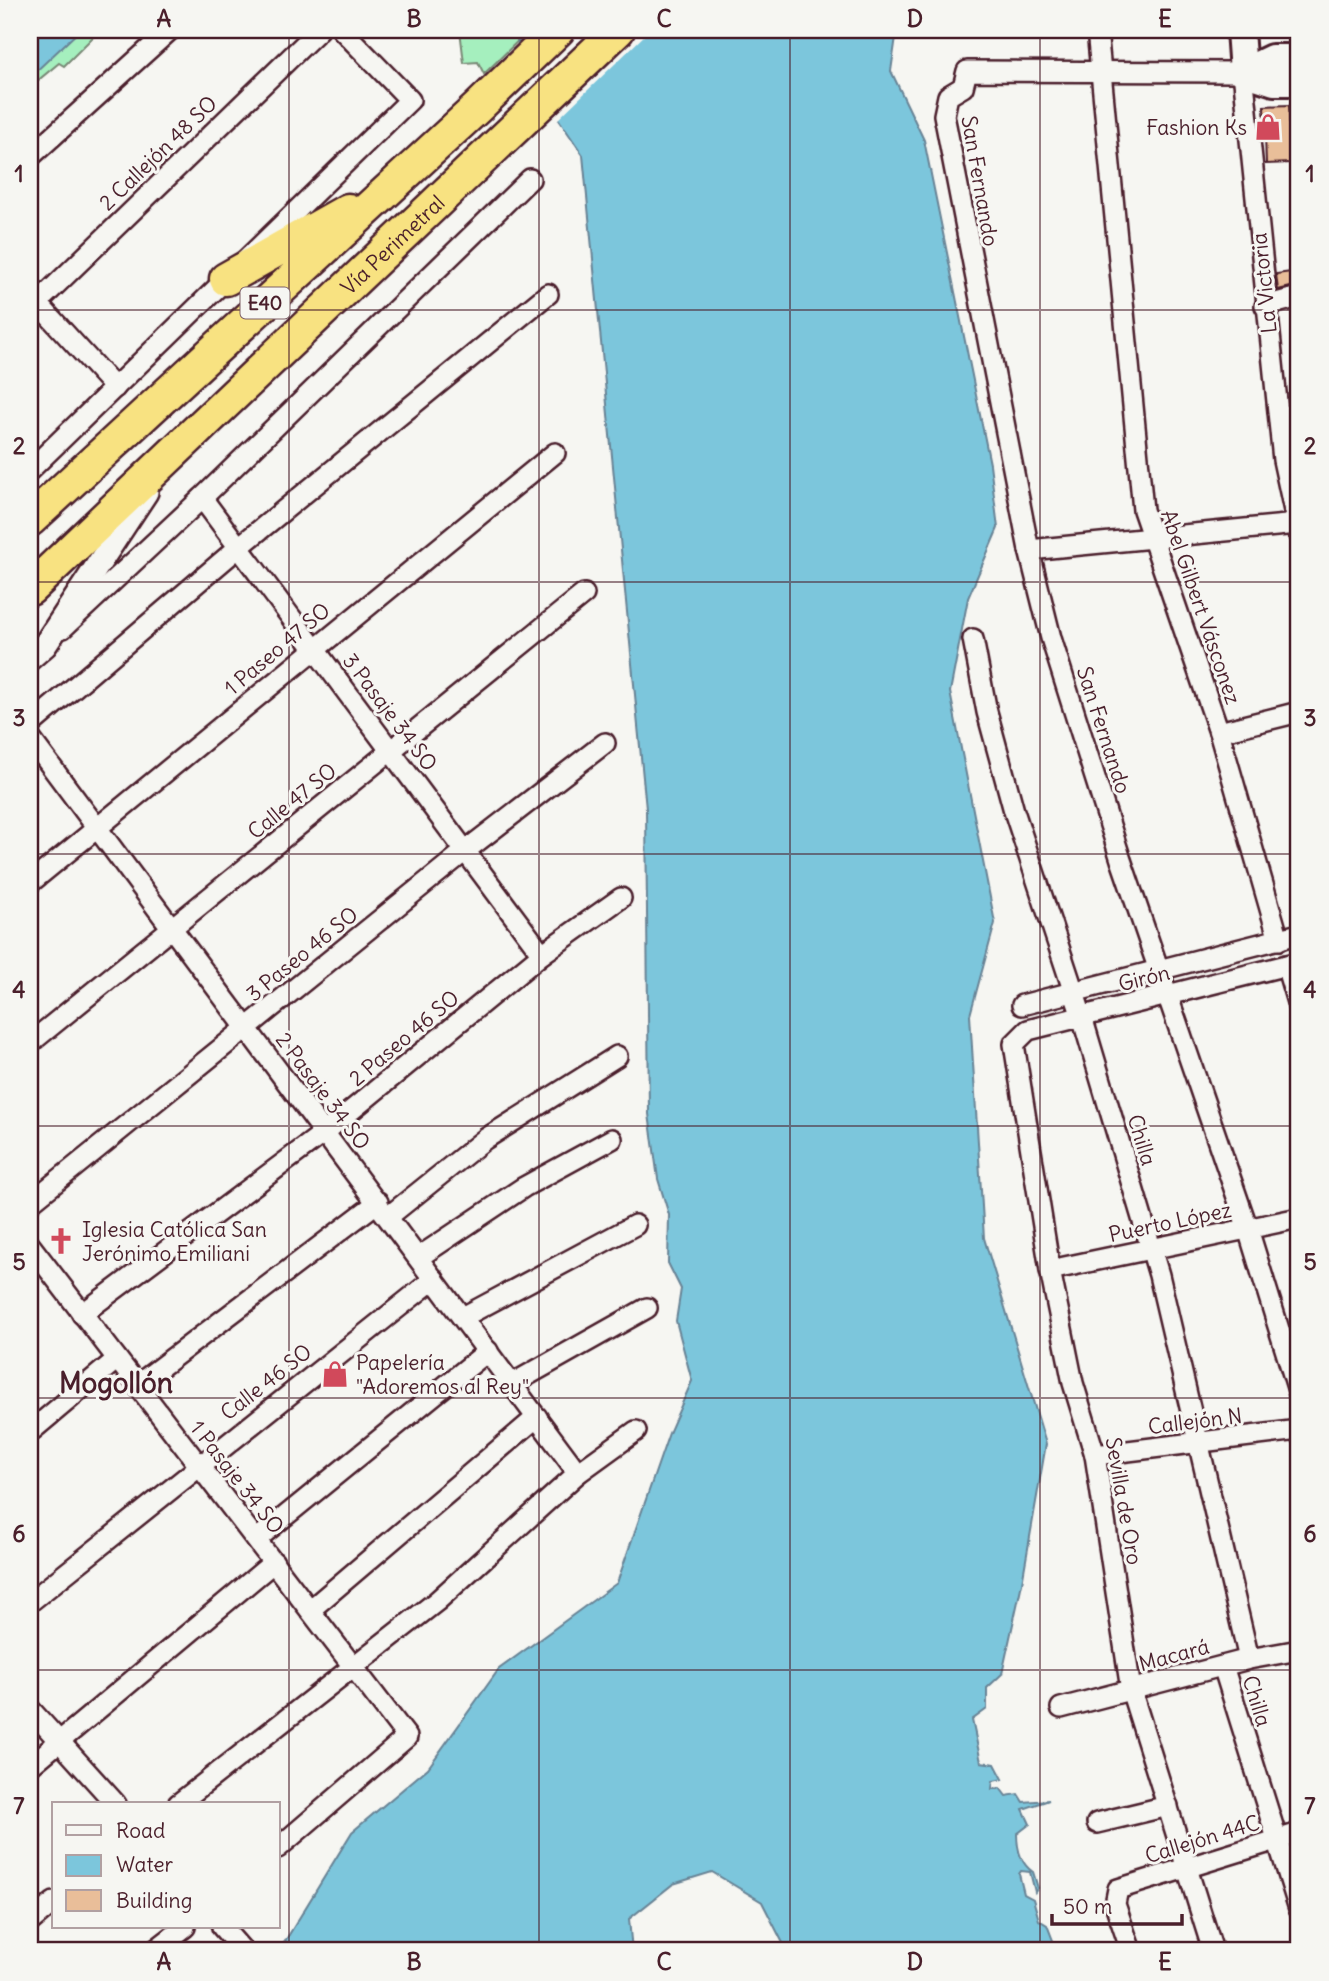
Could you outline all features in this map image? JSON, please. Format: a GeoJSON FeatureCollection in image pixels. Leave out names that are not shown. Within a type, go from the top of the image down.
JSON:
{"type":"FeatureCollection","features":[{"type":"Feature","properties":{"kind":"highway","name":"Vía Perimetral"},"geometry":{"type":"LineString","coordinates":[[30,520],[558,30]]}},
{"type":"Feature","properties":{"kind":"highway","name":"Vía Perimetral"},"geometry":{"type":"LineString","coordinates":[[30,589],[618,30]]}},
{"type":"Feature","properties":{"kind":"highway"},"geometry":{"type":"LineString","coordinates":[[226,279],[395,183]]}},
{"type":"Feature","properties":{"kind":"main road","name":"La Victoria"},"geometry":{"type":"LineString","coordinates":[[1240,30],[1243,72]]}},
{"type":"Feature","properties":{"kind":"main road"},"geometry":{"type":"LineString","coordinates":[[1243,72],[1272,58],[1299,58]]}},
{"type":"Feature","properties":{"kind":"main road"},"geometry":{"type":"LineString","coordinates":[[1243,72],[1274,82],[1299,82]]}},
{"type":"Feature","properties":{"kind":"street"},"geometry":{"type":"LineString","coordinates":[[30,158],[170,30]]}},
{"type":"Feature","properties":{"kind":"street","name":"2 Callejón 48 SO"},"geometry":{"type":"LineString","coordinates":[[32,303],[318,30]]}},
{"type":"Feature","properties":{"kind":"street"},"geometry":{"type":"LineString","coordinates":[[30,470],[410,100],[344,30]]}},
{"type":"Feature","properties":{"kind":"street","name":"Abel Gilbert Vásconez"},"geometry":{"type":"LineString","coordinates":[[1097,30],[1143,510],[1219,732],[1279,940]]}},
{"type":"Feature","properties":{"kind":"street","name":"San Fernando"},"geometry":{"type":"LineString","coordinates":[[1101,71],[967,71],[963,87],[948,96],[944,115],[1029,550],[1051,638],[1166,996],[1248,1229],[1299,1394]]}},
{"type":"Feature","properties":{"kind":"street"},"geometry":{"type":"LineString","coordinates":[[1101,71],[1243,72]]}},
{"type":"Feature","properties":{"kind":"street","name":"La Victoria"},"geometry":{"type":"LineString","coordinates":[[1243,72],[1265,306],[1291,458],[1298,529]]}},
{"type":"Feature","properties":{"kind":"street"},"geometry":{"type":"LineString","coordinates":[[37,652],[202,498],[530,178]]}},
{"type":"Feature","properties":{"kind":"street"},"geometry":{"type":"LineString","coordinates":[[30,725],[239,547],[548,294]]}},
{"type":"Feature","properties":{"kind":"street"},"geometry":{"type":"LineString","coordinates":[[1265,306],[1299,297]]}},
{"type":"Feature","properties":{"kind":"street"},"geometry":{"type":"LineString","coordinates":[[32,303],[115,387]]}},
{"type":"Feature","properties":{"kind":"street","name":"Vía Perimetral"},"geometry":{"type":"LineString","coordinates":[[30,500],[136,423]]}},
{"type":"Feature","properties":{"kind":"street","name":"1 Paseo 47 SO"},"geometry":{"type":"LineString","coordinates":[[30,883],[555,453]]}},
{"type":"Feature","properties":{"kind":"street","name":"Vía Perimetral"},"geometry":{"type":"LineString","coordinates":[[37,652],[167,460]]}},
{"type":"Feature","properties":{"kind":"street","name":"3 Pasaje 34 SO"},"geometry":{"type":"LineString","coordinates":[[202,498],[542,954]]}},
{"type":"Feature","properties":{"kind":"street"},"geometry":{"type":"LineString","coordinates":[[1029,550],[1298,529]]}},
{"type":"Feature","properties":{"kind":"street","name":"Calle 47 SO"},"geometry":{"type":"LineString","coordinates":[[30,1043],[584,594]]}},
{"type":"Feature","properties":{"kind":"street","name":"Chilla"},"geometry":{"type":"LineString","coordinates":[[973,639],[987,712],[1014,811],[1082,1017],[1151,1250],[1200,1444],[1249,1659]]}},
{"type":"Feature","properties":{"kind":"street"},"geometry":{"type":"LineString","coordinates":[[1219,732],[1299,712]]}},
{"type":"Feature","properties":{"kind":"street","name":"2 Pasaje 34 SO"},"geometry":{"type":"LineString","coordinates":[[30,738],[578,1473]]}},
{"type":"Feature","properties":{"kind":"street","name":"3 Paseo 46 SO"},"geometry":{"type":"LineString","coordinates":[[30,1203],[465,851],[605,743]]}},
{"type":"Feature","properties":{"kind":"street","name":"2 Paseo 46 SO"},"geometry":{"type":"LineString","coordinates":[[82,1314],[325,1132],[542,954],[621,898]]}},
{"type":"Feature","properties":{"kind":"street","name":"Girón"},"geometry":{"type":"LineString","coordinates":[[1022,1005],[1299,934]]}},
{"type":"Feature","properties":{"kind":"street"},"geometry":{"type":"LineString","coordinates":[[1293,964],[1299,1009]]}},
{"type":"Feature","properties":{"kind":"street","name":"Girón"},"geometry":{"type":"LineString","coordinates":[[1014,1052],[1014,1044],[1021,1033],[1293,964]]}},
{"type":"Feature","properties":{"kind":"street","name":"Sevilla de Oro"},"geometry":{"type":"LineString","coordinates":[[1014,1052],[1050,1270],[1073,1383],[1096,1455],[1131,1690],[1213,1951]]}},
{"type":"Feature","properties":{"kind":"street"},"geometry":{"type":"LineString","coordinates":[[137,1385],[485,1139],[617,1056]]}},
{"type":"Feature","properties":{"kind":"street"},"geometry":{"type":"LineString","coordinates":[[419,1257],[524,1187],[612,1139]]}},
{"type":"Feature","properties":{"kind":"street","name":"Puerto López"},"geometry":{"type":"LineString","coordinates":[[1050,1270],[1299,1219]]}},
{"type":"Feature","properties":{"kind":"street"},"geometry":{"type":"LineString","coordinates":[[463,1317],[635,1225]]}},
{"type":"Feature","properties":{"kind":"street","name":"1 Pasaje 34 SO"},"geometry":{"type":"LineString","coordinates":[[32,1251],[257,1539],[407,1737],[280,1846]]}},
{"type":"Feature","properties":{"kind":"street","name":"Calle 46 SO"},"geometry":{"type":"LineString","coordinates":[[30,1602],[434,1279]]}},
{"type":"Feature","properties":{"kind":"street"},"geometry":{"type":"LineString","coordinates":[[512,1384],[647,1308]]}},
{"type":"Feature","properties":{"kind":"street"},"geometry":{"type":"LineString","coordinates":[[257,1539],[488,1351]]}},
{"type":"Feature","properties":{"kind":"street"},"geometry":{"type":"LineString","coordinates":[[30,1432],[117,1359]]}},
{"type":"Feature","properties":{"kind":"street"},"geometry":{"type":"LineString","coordinates":[[310,1610],[537,1417]]}},
{"type":"Feature","properties":{"kind":"street","name":"Callejón N"},"geometry":{"type":"LineString","coordinates":[[1096,1455],[1299,1430]]}},
{"type":"Feature","properties":{"kind":"street"},"geometry":{"type":"LineString","coordinates":[[181,1802],[437,1601],[578,1473],[636,1431]]}},
{"type":"Feature","properties":{"kind":"street"},"geometry":{"type":"LineString","coordinates":[[30,1766],[274,1562]]}},
{"type":"Feature","properties":{"kind":"street","name":"Macará"},"geometry":{"type":"LineString","coordinates":[[1061,1708],[1249,1659],[1299,1650]]}},
{"type":"Feature","properties":{"kind":"street","name":"Chilla"},"geometry":{"type":"LineString","coordinates":[[1223,1666],[1299,1909]]}},
{"type":"Feature","properties":{"kind":"street"},"geometry":{"type":"LineString","coordinates":[[30,1709],[114,1802]]}},
{"type":"Feature","properties":{"kind":"street"},"geometry":{"type":"LineString","coordinates":[[1097,1823],[1168,1805]]}},
{"type":"Feature","properties":{"kind":"street","name":"Callejón 44C"},"geometry":{"type":"LineString","coordinates":[[1131,1951],[1115,1904],[1118,1889],[1299,1833]]}},
{"type":"Feature","properties":{"kind":"street"},"geometry":{"type":"LineString","coordinates":[[30,1922],[52,1904]]}},
{"type":"Feature","properties":{"kind":"street"},"geometry":{"type":"LineString","coordinates":[[154,1951],[184,1928]]}},
{"type":"Feature","properties":{"kind":"street"},"geometry":{"type":"LineString","coordinates":[[223,1928],[243,1951]]}},
{"type":"Feature","properties":{"kind":"green space"},"geometry":{"type":"Polygon","coordinates":[[[52,30],[100,30],[64,66],[59,63],[30,87],[30,51],[52,30]]]}},
{"type":"Feature","properties":{"kind":"green space"},"geometry":{"type":"Polygon","coordinates":[[[460,30],[522,30],[524,35],[484,74],[478,62],[464,63],[460,30]]]}},
{"type":"Feature","properties":{"kind":"water"},"geometry":{"type":"Polygon","coordinates":[[[30,30],[80,30],[30,77],[30,30]]]}},
{"type":"Feature","properties":{"kind":"water"},"geometry":{"type":"Polygon","coordinates":[[[517,30],[897,30],[891,71],[924,140],[990,464],[998,528],[968,598],[950,692],[995,923],[970,1015],[984,1238],[1046,1444],[1022,1583],[1002,1674],[987,1688],[987,1709],[972,1720],[981,1762],[995,1764],[1003,1779],[993,1781],[992,1789],[1000,1788],[1006,1796],[1018,1794],[1023,1802],[1049,1800],[1023,1809],[1030,1824],[1017,1834],[1020,1856],[1033,1872],[1038,1888],[1035,1892],[1030,1872],[1021,1871],[1019,1874],[1024,1894],[1033,1899],[1039,1920],[1047,1925],[1057,1951],[787,1951],[762,1902],[712,1872],[673,1884],[629,1919],[632,1951],[279,1951],[352,1832],[428,1768],[499,1669],[617,1583],[669,1433],[692,1381],[676,1321],[681,1289],[668,1263],[669,1215],[658,1179],[649,1114],[646,809],[583,155],[519,61],[517,30]]]}},
{"type":"Feature","properties":{"kind":"pier"},"geometry":{"type":"Polygon","coordinates":[[[534,30],[650,30],[556,121],[515,62],[515,48],[534,30]]]}},
{"type":"Feature","properties":{"kind":"building"},"geometry":{"type":"Polygon","coordinates":[[[1289,105],[1291,163],[1266,164],[1264,106],[1289,105]]]}},
{"type":"Feature","properties":{"kind":"building"},"geometry":{"type":"Polygon","coordinates":[[[1299,271],[1299,285],[1278,290],[1276,274],[1299,271]]]}},
{"type":"Feature","properties":{"kind":"place","name":"Fashion Ks"},"geometry":{"type":"Point","coordinates":[1268,127]}},
{"type":"Feature","properties":{"kind":"place","name":"Iglesia Católica San Jerónimo Emiliani"},"geometry":{"type":"Point","coordinates":[61,1241]}},
{"type":"Feature","properties":{"kind":"place","name":"Papelería \"Adoremos al Rey\""},"geometry":{"type":"Point","coordinates":[335,1374]}},
{"type":"Feature","properties":{"kind":"district","name":"Mogollón"},"geometry":{"type":"Point","coordinates":[116,1383]}}]}
